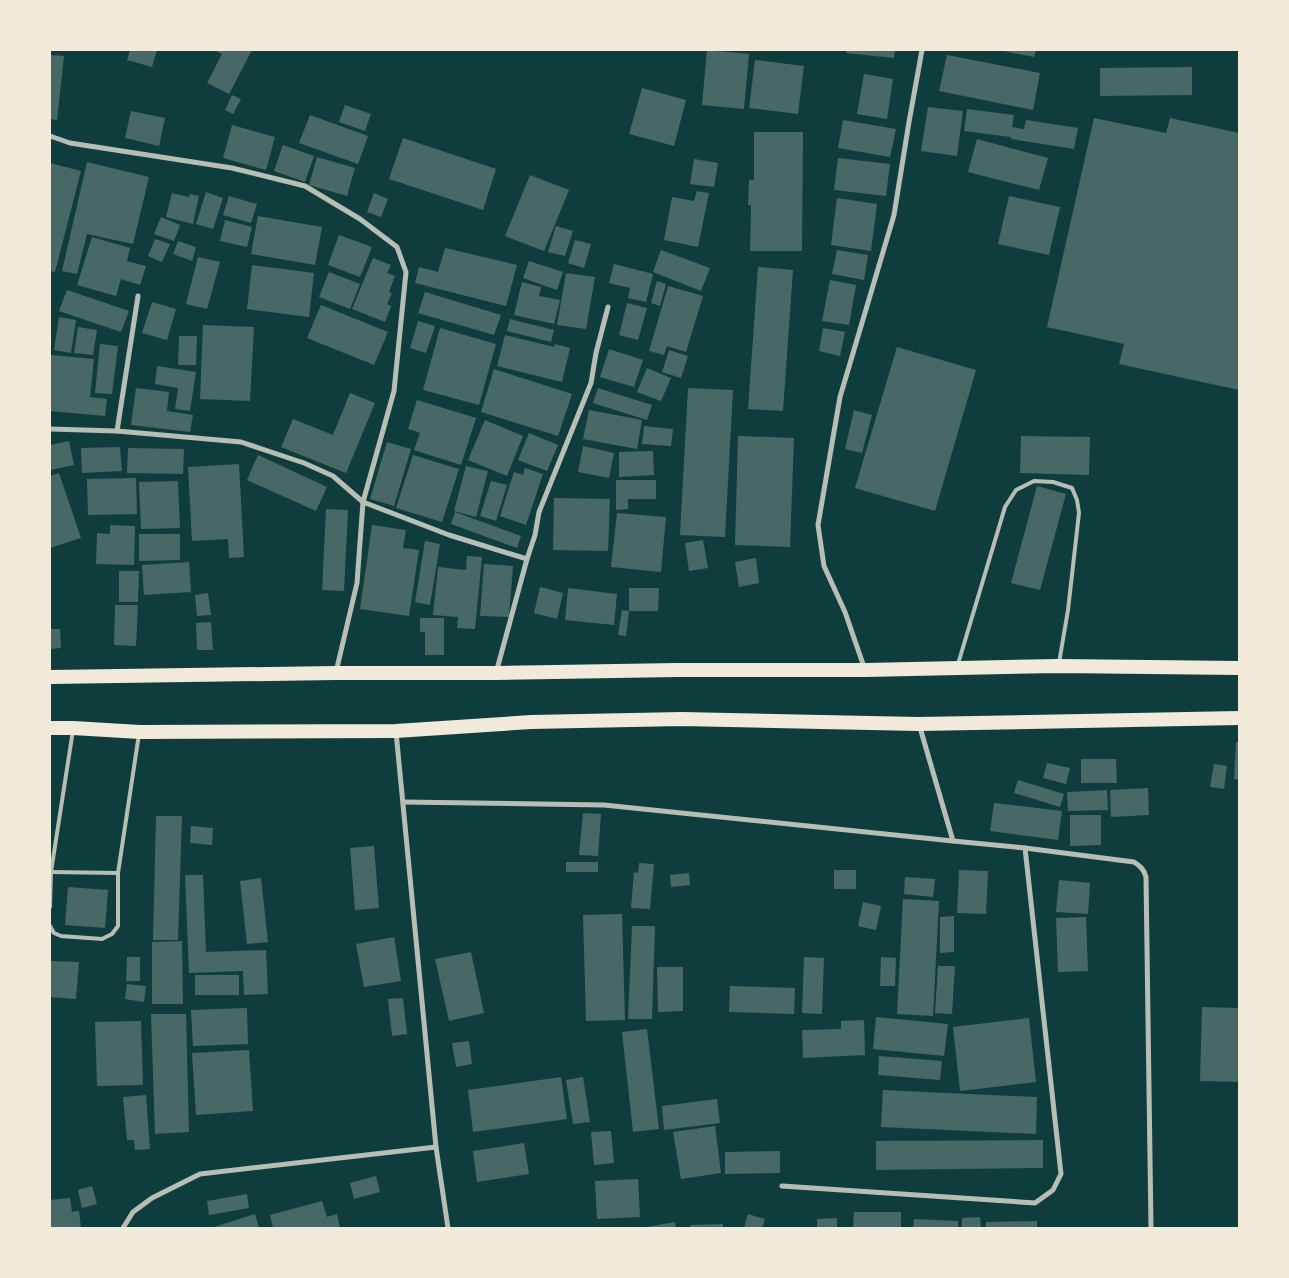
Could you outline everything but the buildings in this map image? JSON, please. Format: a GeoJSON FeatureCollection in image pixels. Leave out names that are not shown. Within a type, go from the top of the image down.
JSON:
{"type":"FeatureCollection","features":[{"type":"Feature","properties":{"kind":"highway"},"geometry":{"type":"LineString","coordinates":[[50,678],[640,670],[865,670],[1058,666],[1239,668]]}},
{"type":"Feature","properties":{"kind":"highway"},"geometry":{"type":"LineString","coordinates":[[50,728],[140,732],[396,731],[531,722],[673,719],[918,724],[1239,718]]}},
{"type":"Feature","properties":{"kind":"street"},"geometry":{"type":"LineString","coordinates":[[865,670],[846,612],[824,566],[818,525],[840,397],[894,215],[922,50]]}},
{"type":"Feature","properties":{"kind":"street"},"geometry":{"type":"LineString","coordinates":[[50,136],[70,143],[232,168],[305,186],[360,218],[397,247],[406,272],[394,391],[363,502],[357,583],[336,673]]}},
{"type":"Feature","properties":{"kind":"street"},"geometry":{"type":"LineString","coordinates":[[117,431],[138,296]]}},
{"type":"Feature","properties":{"kind":"street"},"geometry":{"type":"LineString","coordinates":[[496,673],[535,535],[538,512],[590,383],[608,308]]}},
{"type":"Feature","properties":{"kind":"street"},"geometry":{"type":"LineString","coordinates":[[50,429],[117,431],[241,442],[304,463],[333,476],[363,502],[449,535],[527,559]]}},
{"type":"Feature","properties":{"kind":"street"},"geometry":{"type":"LineString","coordinates":[[918,724],[953,842]]}},
{"type":"Feature","properties":{"kind":"street"},"geometry":{"type":"LineString","coordinates":[[396,731],[436,1147],[448,1228]]}},
{"type":"Feature","properties":{"kind":"street"},"geometry":{"type":"LineString","coordinates":[[403,802],[604,805],[1025,848],[1134,862],[1144,871],[1146,876],[1151,1228]]}},
{"type":"Feature","properties":{"kind":"street"},"geometry":{"type":"LineString","coordinates":[[782,1186],[1035,1203],[1053,1190],[1060,1174],[1025,848]]}},
{"type":"Feature","properties":{"kind":"street"},"geometry":{"type":"LineString","coordinates":[[123,1228],[133,1212],[152,1198],[200,1174],[436,1147]]}},
{"type":"Feature","properties":{"kind":"lane"},"geometry":{"type":"LineString","coordinates":[[957,668],[1005,507],[1016,490],[1034,481],[1053,482],[1072,488],[1077,500],[1079,513],[1068,610],[1058,666]]}},
{"type":"Feature","properties":{"kind":"lane"},"geometry":{"type":"LineString","coordinates":[[50,907],[50,872],[73,728]]}},
{"type":"Feature","properties":{"kind":"lane"},"geometry":{"type":"LineString","coordinates":[[50,926],[54,933],[61,936],[102,939],[112,934],[118,926],[118,873],[140,732]]}},
{"type":"Feature","properties":{"kind":"lane"},"geometry":{"type":"LineString","coordinates":[[50,872],[118,873]]}}]}
